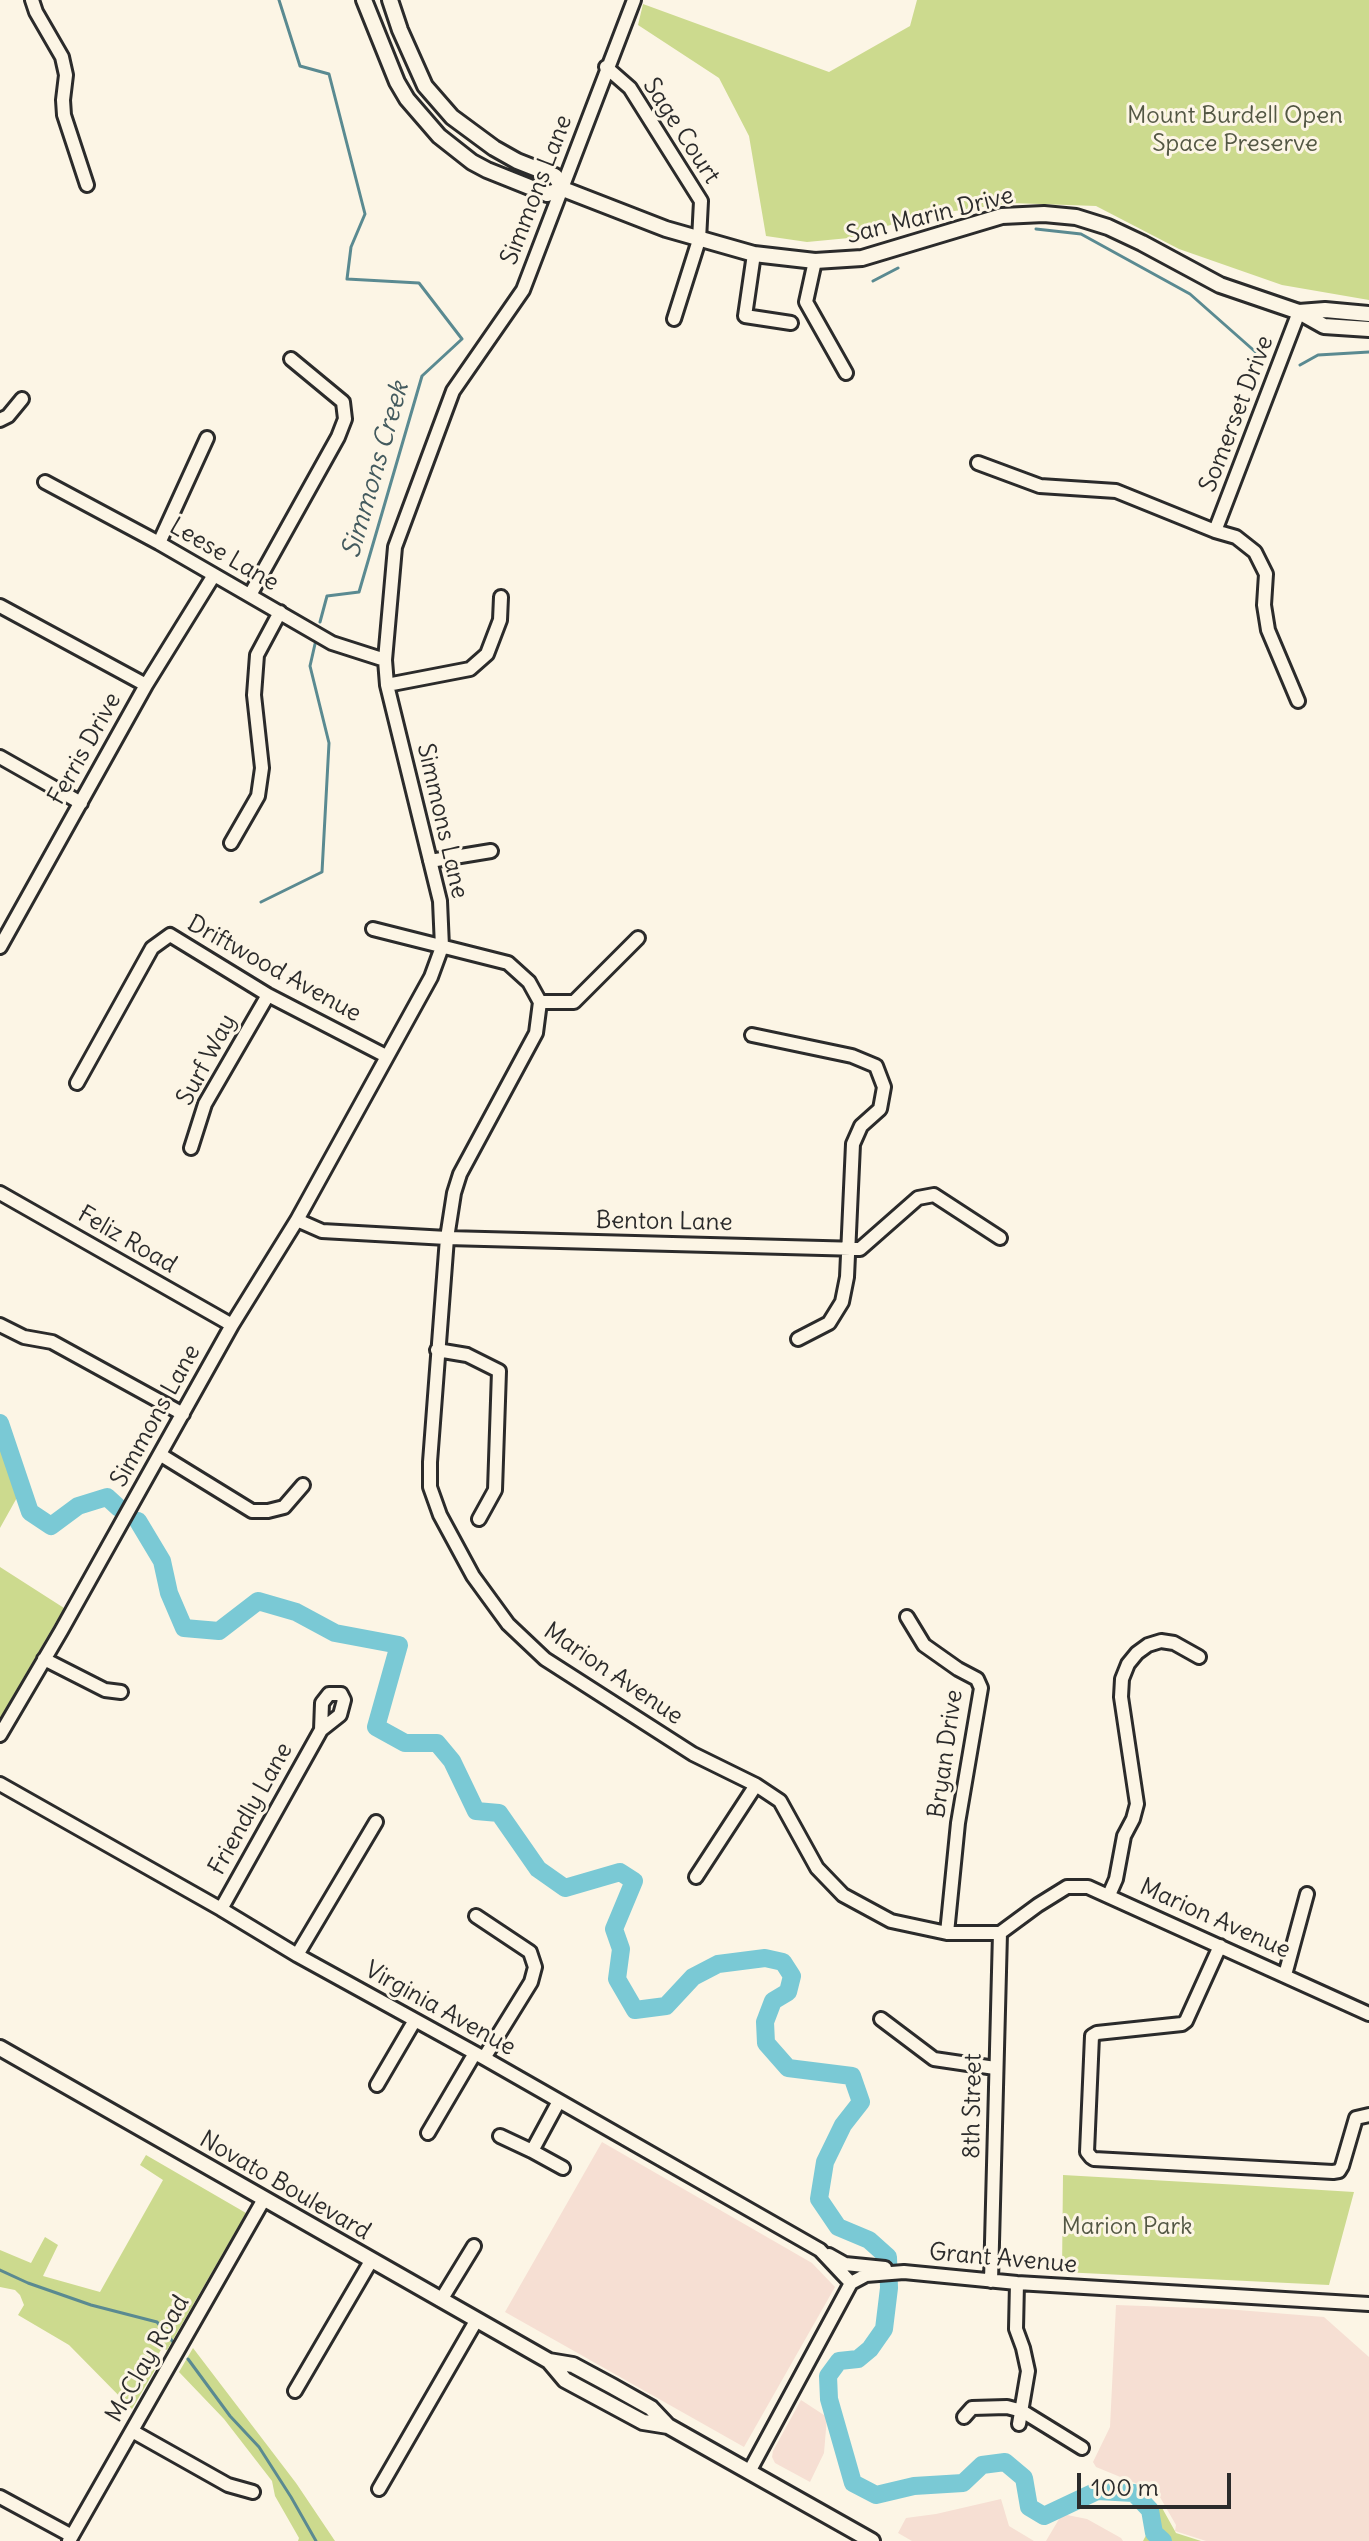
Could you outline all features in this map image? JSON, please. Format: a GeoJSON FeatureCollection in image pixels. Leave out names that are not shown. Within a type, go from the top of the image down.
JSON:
{"type":"FeatureCollection","features":[{"type":"Feature","properties":{"kind":"main road","name":"San Marin Drive"},"geometry":{"type":"LineString","coordinates":[[364,0],[397,82],[407,99],[439,136],[472,162],[507,178],[547,194],[563,189]]}},
{"type":"Feature","properties":{"kind":"main road","name":"San Marin Drive"},"geometry":{"type":"LineString","coordinates":[[390,0],[425,86],[452,117],[494,148],[555,176],[563,189],[699,240],[754,254],[815,261],[862,258],[1002,216],[1044,214],[1076,217],[1108,227],[1142,243],[1220,285],[1299,312],[1324,326],[1369,329]]}},
{"type":"Feature","properties":{"kind":"main road","name":"San Marin Drive"},"geometry":{"type":"LineString","coordinates":[[1299,312],[1325,310],[1369,314]]}},
{"type":"Feature","properties":{"kind":"main road","name":"Novato Boulevard"},"geometry":{"type":"LineString","coordinates":[[0,2048],[476,2321],[549,2361],[573,2365],[651,2408],[668,2426],[872,2541]]}},
{"type":"Feature","properties":{"kind":"street","name":"Simmons Lane"},"geometry":{"type":"LineString","coordinates":[[0,1735],[232,1325],[297,1220],[431,977],[442,947],[440,901],[387,685],[385,660],[395,547],[453,391],[523,290],[634,0]]}},
{"type":"Feature","properties":{"kind":"street"},"geometry":{"type":"LineString","coordinates":[[34,6],[62,57],[66,75],[64,115],[87,185]]}},
{"type":"Feature","properties":{"kind":"street","name":"Sage Court"},"geometry":{"type":"LineString","coordinates":[[606,67],[630,88],[701,201],[699,240],[674,319]]}},
{"type":"Feature","properties":{"kind":"street"},"geometry":{"type":"LineString","coordinates":[[754,254],[745,316],[791,323]]}},
{"type":"Feature","properties":{"kind":"street"},"geometry":{"type":"LineString","coordinates":[[815,261],[806,302],[846,373]]}},
{"type":"Feature","properties":{"kind":"street","name":"Somerset Drive"},"geometry":{"type":"LineString","coordinates":[[1215,531],[1299,312]]}},
{"type":"Feature","properties":{"kind":"street"},"geometry":{"type":"LineString","coordinates":[[250,595],[345,419],[343,402],[291,359]]}},
{"type":"Feature","properties":{"kind":"street"},"geometry":{"type":"LineString","coordinates":[[0,420],[8,416],[22,399]]}},
{"type":"Feature","properties":{"kind":"street"},"geometry":{"type":"LineString","coordinates":[[159,543],[207,438]]}},
{"type":"Feature","properties":{"kind":"street"},"geometry":{"type":"LineString","coordinates":[[978,463],[1040,486],[1116,491],[1236,537],[1255,552],[1266,574],[1264,605],[1268,630],[1298,701]]}},
{"type":"Feature","properties":{"kind":"street","name":"Leese Lane"},"geometry":{"type":"LineString","coordinates":[[45,482],[159,543],[332,643],[385,660]]}},
{"type":"Feature","properties":{"kind":"street","name":"Ferris Drive"},"geometry":{"type":"LineString","coordinates":[[0,947],[146,685],[214,575]]}},
{"type":"Feature","properties":{"kind":"street"},"geometry":{"type":"LineString","coordinates":[[387,685],[470,669],[487,654],[500,620],[501,597]]}},
{"type":"Feature","properties":{"kind":"street"},"geometry":{"type":"LineString","coordinates":[[0,606],[146,685]]}},
{"type":"Feature","properties":{"kind":"street"},"geometry":{"type":"LineString","coordinates":[[231,843],[258,796],[262,768],[254,695],[257,655],[280,612]]}},
{"type":"Feature","properties":{"kind":"street"},"geometry":{"type":"LineString","coordinates":[[0,757],[81,803]]}},
{"type":"Feature","properties":{"kind":"street"},"geometry":{"type":"LineString","coordinates":[[430,861],[491,851]]}},
{"type":"Feature","properties":{"kind":"street"},"geometry":{"type":"LineString","coordinates":[[0,917],[13,924]]}},
{"type":"Feature","properties":{"kind":"street"},"geometry":{"type":"LineString","coordinates":[[373,929],[508,963],[529,982],[540,1002],[574,1002],[638,938]]}},
{"type":"Feature","properties":{"kind":"street","name":"Driftwood Avenue"},"geometry":{"type":"LineString","coordinates":[[77,1083],[152,948],[170,935],[268,995],[386,1056]]}},
{"type":"Feature","properties":{"kind":"street","name":"Surf Way"},"geometry":{"type":"LineString","coordinates":[[191,1148],[205,1104],[268,995]]}},
{"type":"Feature","properties":{"kind":"street","name":"Marion Avenue"},"geometry":{"type":"LineString","coordinates":[[540,1002],[536,1033],[460,1174],[454,1193],[437,1350],[430,1487],[440,1515],[473,1576],[508,1624],[545,1659],[693,1754],[756,1785],[780,1801],[817,1868],[843,1895],[891,1921],[947,1933],[1000,1933],[1067,1887],[1088,1887],[1369,2014]]}},
{"type":"Feature","properties":{"kind":"street"},"geometry":{"type":"LineString","coordinates":[[752,1035],[852,1056],[876,1066],[884,1087],[880,1109],[861,1126],[853,1144],[847,1277],[842,1302],[829,1323],[798,1339]]}},
{"type":"Feature","properties":{"kind":"street","name":"Feliz Road"},"geometry":{"type":"LineString","coordinates":[[0,1193],[232,1325]]}},
{"type":"Feature","properties":{"kind":"street"},"geometry":{"type":"LineString","coordinates":[[848,1249],[860,1249],[918,1198],[934,1195],[1000,1238]]}},
{"type":"Feature","properties":{"kind":"street","name":"Benton Lane"},"geometry":{"type":"LineString","coordinates":[[297,1220],[322,1231],[447,1238],[848,1249]]}},
{"type":"Feature","properties":{"kind":"street"},"geometry":{"type":"LineString","coordinates":[[0,1325],[24,1337],[52,1342],[183,1414]]}},
{"type":"Feature","properties":{"kind":"street"},"geometry":{"type":"LineString","coordinates":[[437,1350],[467,1355],[499,1371],[495,1490],[479,1519]]}},
{"type":"Feature","properties":{"kind":"street"},"geometry":{"type":"LineString","coordinates":[[161,1455],[252,1511],[284,1507],[303,1485]]}},
{"type":"Feature","properties":{"kind":"street","name":"Bryan Drive"},"geometry":{"type":"LineString","coordinates":[[907,1617],[924,1645],[977,1679],[981,1688],[958,1823],[947,1933]]}},
{"type":"Feature","properties":{"kind":"street"},"geometry":{"type":"LineString","coordinates":[[1109,1895],[1116,1879],[1124,1836],[1137,1804],[1121,1697],[1125,1671],[1137,1653],[1161,1641],[1174,1643],[1199,1657]]}},
{"type":"Feature","properties":{"kind":"street"},"geometry":{"type":"LineString","coordinates":[[44,1659],[105,1690],[121,1692]]}},
{"type":"Feature","properties":{"kind":"street","name":"Friendly Lane"},"geometry":{"type":"LineString","coordinates":[[221,1909],[321,1730]]}},
{"type":"Feature","properties":{"kind":"street","name":"Virginia Avenue"},"geometry":{"type":"LineString","coordinates":[[0,1784],[820,2250],[851,2283]]}},
{"type":"Feature","properties":{"kind":"street"},"geometry":{"type":"LineString","coordinates":[[696,1877],[756,1785]]}},
{"type":"Feature","properties":{"kind":"street"},"geometry":{"type":"LineString","coordinates":[[297,1955],[376,1822]]}},
{"type":"Feature","properties":{"kind":"street"},"geometry":{"type":"LineString","coordinates":[[1285,1975],[1307,1894]]}},
{"type":"Feature","properties":{"kind":"street"},"geometry":{"type":"LineString","coordinates":[[428,2133],[531,1982],[535,1967],[530,1952],[476,1916]]}},
{"type":"Feature","properties":{"kind":"street","name":"8th Street"},"geometry":{"type":"LineString","coordinates":[[991,2281],[1000,1933]]}},
{"type":"Feature","properties":{"kind":"street"},"geometry":{"type":"LineString","coordinates":[[1220,1946],[1182,2024],[1092,2036],[1087,2152],[1091,2157],[1333,2172],[1339,2171],[1342,2166],[1356,2118],[1369,2115]]}},
{"type":"Feature","properties":{"kind":"street"},"geometry":{"type":"LineString","coordinates":[[881,2019],[934,2059],[995,2068]]}},
{"type":"Feature","properties":{"kind":"street"},"geometry":{"type":"LineString","coordinates":[[377,2085],[415,2020]]}},
{"type":"Feature","properties":{"kind":"street"},"geometry":{"type":"LineString","coordinates":[[532,2151],[559,2101]]}},
{"type":"Feature","properties":{"kind":"street"},"geometry":{"type":"LineString","coordinates":[[500,2136],[563,2168]]}},
{"type":"Feature","properties":{"kind":"street","name":"McClay Road"},"geometry":{"type":"LineString","coordinates":[[71,2539],[264,2199]]}},
{"type":"Feature","properties":{"kind":"street"},"geometry":{"type":"LineString","coordinates":[[441,2300],[474,2246]]}},
{"type":"Feature","properties":{"kind":"street","name":"Grant Avenue"},"geometry":{"type":"LineString","coordinates":[[820,2250],[845,2264],[991,2281],[1369,2304]]}},
{"type":"Feature","properties":{"kind":"street"},"geometry":{"type":"LineString","coordinates":[[295,2391],[371,2261]]}},
{"type":"Feature","properties":{"kind":"street"},"geometry":{"type":"LineString","coordinates":[[749,2472],[851,2283],[882,2270]]}},
{"type":"Feature","properties":{"kind":"street"},"geometry":{"type":"LineString","coordinates":[[1017,2283],[1016,2329],[1028,2371],[1020,2418]]}},
{"type":"Feature","properties":{"kind":"street"},"geometry":{"type":"LineString","coordinates":[[379,2489],[476,2321]]}},
{"type":"Feature","properties":{"kind":"street"},"geometry":{"type":"LineString","coordinates":[[964,2417],[972,2408],[1007,2407],[1020,2418],[1082,2448]]}},
{"type":"Feature","properties":{"kind":"street"},"geometry":{"type":"LineString","coordinates":[[132,2431],[228,2485],[253,2492]]}},
{"type":"Feature","properties":{"kind":"street"},"geometry":{"type":"LineString","coordinates":[[0,2497],[71,2539]]}},
{"type":"Feature","properties":{"kind":"shaded area"},"geometry":{"type":"Polygon","coordinates":[[[602,2142],[812,2263],[835,2287],[744,2447],[505,2312],[602,2142]]]}},
{"type":"Feature","properties":{"kind":"shaded area"},"geometry":{"type":"Polygon","coordinates":[[[1116,2305],[1324,2317],[1369,2357],[1369,2541],[1206,2541],[1175,2531],[1176,2525],[1157,2492],[1096,2467],[1093,2462],[1110,2427],[1116,2305]]]}},
{"type":"Feature","properties":{"kind":"shaded area"},"geometry":{"type":"Polygon","coordinates":[[[801,2400],[827,2417],[824,2453],[810,2482],[775,2463],[772,2457],[801,2400]]]}},
{"type":"Feature","properties":{"kind":"shaded area"},"geometry":{"type":"Polygon","coordinates":[[[1001,2499],[1009,2526],[1034,2541],[912,2541],[898,2533],[906,2518],[1001,2499]]]}},
{"type":"Feature","properties":{"kind":"shaded area"},"geometry":{"type":"Polygon","coordinates":[[[1062,2514],[1087,2519],[1123,2541],[1046,2541],[1062,2514]]]}},
{"type":"Feature","properties":{"kind":"green space","name":"Mount Burdell Open Space Preserve"},"geometry":{"type":"Polygon","coordinates":[[[917,0],[1369,0],[1369,300],[1282,285],[1179,249],[1096,206],[1011,203],[919,216],[849,238],[807,242],[766,236],[749,136],[719,78],[638,25],[643,4],[829,72],[910,26],[917,0]]]}},
{"type":"Feature","properties":{"kind":"green space"},"geometry":{"type":"Polygon","coordinates":[[[0,1439],[18,1456],[24,1485],[0,1528],[0,1439]]]}},
{"type":"Feature","properties":{"kind":"green space"},"geometry":{"type":"Polygon","coordinates":[[[0,1567],[64,1608],[0,1718],[0,1567]]]}},
{"type":"Feature","properties":{"kind":"green space"},"geometry":{"type":"Polygon","coordinates":[[[146,2155],[246,2213],[167,2350],[162,2348],[152,2365],[156,2368],[132,2409],[69,2345],[18,2315],[24,2305],[20,2295],[15,2290],[0,2287],[0,2250],[31,2263],[45,2237],[58,2245],[43,2276],[100,2292],[163,2180],[140,2165],[146,2155]]]}},
{"type":"Feature","properties":{"kind":"green space","name":"Marion Park"},"geometry":{"type":"Polygon","coordinates":[[[1063,2175],[1354,2192],[1329,2285],[1062,2272],[1063,2175]]]}},
{"type":"Feature","properties":{"kind":"green space"},"geometry":{"type":"Polygon","coordinates":[[[193,2348],[296,2483],[335,2541],[298,2541],[275,2496],[272,2481],[224,2419],[179,2372],[193,2348]]]}},
{"type":"Feature","properties":{"kind":"green space"},"geometry":{"type":"Polygon","coordinates":[[[1161,2506],[1176,2533],[1201,2541],[1143,2541],[1161,2506]]]}},
{"type":"Feature","properties":{"kind":"waterway","name":"Simmons Creek"},"geometry":{"type":"LineString","coordinates":[[279,0],[300,66],[329,74],[365,214],[351,247],[347,279],[419,283],[462,339],[422,376],[359,592],[327,596],[320,622]]}},
{"type":"Feature","properties":{"kind":"waterway"},"geometry":{"type":"LineString","coordinates":[[1036,229],[1081,234],[1190,294],[1259,355]]}},
{"type":"Feature","properties":{"kind":"waterway"},"geometry":{"type":"LineString","coordinates":[[873,281],[898,268]]}},
{"type":"Feature","properties":{"kind":"waterway"},"geometry":{"type":"LineString","coordinates":[[1300,365],[1318,355],[1369,352]]}},
{"type":"Feature","properties":{"kind":"waterway","name":"Simmons Creek"},"geometry":{"type":"LineString","coordinates":[[261,902],[322,872],[329,743],[310,666],[315,644]]}},
{"type":"Feature","properties":{"kind":"waterway"},"geometry":{"type":"LineString","coordinates":[[0,1423],[30,1512],[51,1526],[78,1506],[107,1497],[119,1508]]}},
{"type":"Feature","properties":{"kind":"waterway"},"geometry":{"type":"LineString","coordinates":[[138,1521],[162,1561],[169,1593],[184,1628],[219,1631],[258,1601],[296,1612],[335,1633],[399,1645],[376,1727],[405,1743],[437,1743],[452,1761],[476,1811],[499,1813],[538,1869],[565,1888],[620,1872],[634,1881],[614,1929],[621,1949],[617,1979],[635,2010],[666,2006],[693,1977],[718,1964],[765,1958],[783,1962],[792,1976],[788,1992],[773,2001],[765,2022],[766,2043],[788,2068],[852,2076],[861,2102],[843,2125],[825,2162],[819,2199],[838,2227],[869,2240],[888,2257],[889,2288],[884,2329],[870,2349],[858,2359],[839,2361],[828,2376],[829,2399],[853,2483],[876,2495],[914,2486],[963,2483],[982,2465],[1005,2462],[1024,2478],[1029,2507],[1044,2516],[1097,2491],[1134,2493],[1150,2510],[1154,2533],[1163,2541]]}},
{"type":"Feature","properties":{"kind":"waterway"},"geometry":{"type":"LineString","coordinates":[[0,2270],[91,2305],[157,2322],[173,2342]]}},
{"type":"Feature","properties":{"kind":"waterway"},"geometry":{"type":"LineString","coordinates":[[188,2359],[230,2416],[259,2447],[316,2541]]}}]}
